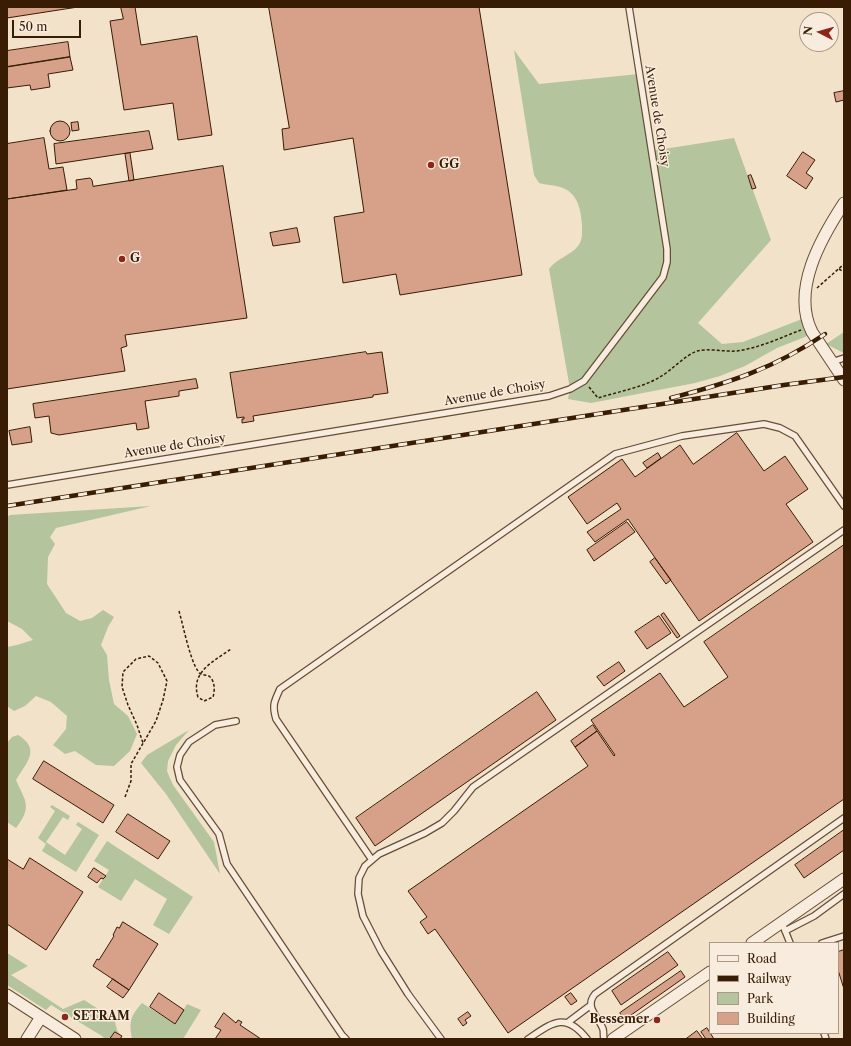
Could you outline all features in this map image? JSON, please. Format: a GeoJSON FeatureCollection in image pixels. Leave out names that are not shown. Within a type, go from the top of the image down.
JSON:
{"type":"FeatureCollection","features":[{"type":"Feature","properties":{"kind":"street"},"geometry":{"type":"LineString","coordinates":[[844,203],[824,235],[816,253],[809,275],[806,298],[807,317],[810,327],[844,380]]}},
{"type":"Feature","properties":{"kind":"street"},"geometry":{"type":"LineString","coordinates":[[754,942],[783,927],[844,879]]}},
{"type":"Feature","properties":{"kind":"street"},"geometry":{"type":"LineString","coordinates":[[613,1039],[709,973]]}},
{"type":"Feature","properties":{"kind":"street"},"geometry":{"type":"LineString","coordinates":[[7,995],[75,1039]]}},
{"type":"Feature","properties":{"kind":"street"},"geometry":{"type":"LineString","coordinates":[[27,1039],[41,1017]]}},
{"type":"Feature","properties":{"kind":"lane","name":"Avenue de Choisy"},"geometry":{"type":"LineString","coordinates":[[7,485],[549,396],[570,389],[584,381],[663,277],[667,262],[667,249],[629,7]]}},
{"type":"Feature","properties":{"kind":"lane"},"geometry":{"type":"LineString","coordinates":[[832,362],[844,358]]}},
{"type":"Feature","properties":{"kind":"lane"},"geometry":{"type":"LineString","coordinates":[[372,860],[276,719],[273,709],[274,701],[280,689],[615,454],[682,436],[764,424],[780,428],[795,436],[844,506]]}},
{"type":"Feature","properties":{"kind":"lane"},"geometry":{"type":"LineString","coordinates":[[441,1039],[404,988],[381,951],[363,916],[358,894],[359,878],[365,866],[379,854],[425,833],[442,823],[454,811],[473,787],[844,530]]}},
{"type":"Feature","properties":{"kind":"lane"},"geometry":{"type":"LineString","coordinates":[[236,721],[215,725],[189,742],[180,755],[177,767],[180,780],[219,834],[227,864],[346,1039]]}},
{"type":"Feature","properties":{"kind":"lane"},"geometry":{"type":"LineString","coordinates":[[604,1039],[603,1030],[592,1010],[591,1005],[592,998],[595,994],[844,818]]}},
{"type":"Feature","properties":{"kind":"lane"},"geometry":{"type":"LineString","coordinates":[[790,942],[783,927],[814,916],[844,894]]}},
{"type":"Feature","properties":{"kind":"lane"},"geometry":{"type":"LineString","coordinates":[[825,942],[844,936]]}},
{"type":"Feature","properties":{"kind":"lane"},"geometry":{"type":"LineString","coordinates":[[567,1023],[591,1005]]}},
{"type":"Feature","properties":{"kind":"lane"},"geometry":{"type":"LineString","coordinates":[[528,1039],[550,1024],[560,1022],[574,1026],[586,1039]]}},
{"type":"Feature","properties":{"kind":"path"},"geometry":{"type":"LineString","coordinates":[[806,298],[844,264]]}},
{"type":"Feature","properties":{"kind":"path"},"geometry":{"type":"LineString","coordinates":[[839,269],[844,272]]}},
{"type":"Feature","properties":{"kind":"path"},"geometry":{"type":"LineString","coordinates":[[584,381],[598,398],[654,380],[677,366],[690,354],[697,351],[704,350],[723,352],[750,349],[810,327]]}},
{"type":"Feature","properties":{"kind":"path"},"geometry":{"type":"LineString","coordinates":[[179,611],[193,660],[198,672],[200,674],[208,676],[213,682],[215,690],[213,697],[204,701],[198,697],[196,681],[200,674],[204,669],[231,649]]}},
{"type":"Feature","properties":{"kind":"path"},"geometry":{"type":"LineString","coordinates":[[125,797],[131,781],[132,764],[156,721],[167,681],[158,663],[149,656],[136,659],[123,672],[122,687],[143,743]]}},
{"type":"Feature","properties":{"kind":"green space"},"geometry":{"type":"Polygon","coordinates":[[[514,50],[539,84],[639,74],[651,151],[734,138],[771,240],[698,323],[722,344],[743,342],[807,317],[812,332],[805,337],[777,348],[745,366],[720,376],[695,383],[591,403],[568,399],[570,389],[549,269],[552,265],[580,244],[582,233],[581,213],[575,197],[571,193],[560,187],[539,183],[534,175],[514,50]]]}},
{"type":"Feature","properties":{"kind":"green space"},"geometry":{"type":"Polygon","coordinates":[[[844,332],[844,353],[826,344],[844,332]]]}},
{"type":"Feature","properties":{"kind":"green space"},"geometry":{"type":"Polygon","coordinates":[[[151,506],[56,528],[50,537],[55,544],[48,557],[47,584],[66,613],[80,621],[92,618],[103,610],[114,617],[108,627],[101,645],[107,655],[109,680],[114,704],[128,716],[137,734],[130,751],[114,766],[96,765],[75,751],[65,754],[53,745],[66,729],[67,716],[51,702],[36,696],[25,706],[14,711],[7,706],[7,647],[33,640],[22,629],[7,621],[7,517],[10,515],[151,506]]]}},
{"type":"Feature","properties":{"kind":"green space"},"geometry":{"type":"Polygon","coordinates":[[[189,730],[176,745],[168,761],[167,771],[173,785],[214,842],[220,874],[166,794],[141,763],[147,755],[189,730]]]}},
{"type":"Feature","properties":{"kind":"green space"},"geometry":{"type":"Polygon","coordinates":[[[18,735],[29,745],[30,756],[28,762],[16,780],[26,804],[26,809],[16,828],[7,822],[7,743],[12,737],[18,735]]]}},
{"type":"Feature","properties":{"kind":"green space"},"geometry":{"type":"Polygon","coordinates":[[[52,805],[70,816],[68,820],[63,817],[46,842],[65,855],[82,829],[76,825],[78,822],[99,835],[76,872],[42,851],[46,844],[38,838],[55,811],[50,807],[52,805]]]}},
{"type":"Feature","properties":{"kind":"green space"},"geometry":{"type":"Polygon","coordinates":[[[107,841],[193,897],[169,934],[153,925],[167,899],[135,879],[121,901],[98,887],[109,870],[94,861],[107,841]]]}},
{"type":"Feature","properties":{"kind":"green space"},"geometry":{"type":"Polygon","coordinates":[[[7,953],[28,966],[11,975],[63,1009],[84,1000],[111,1017],[123,1039],[105,1039],[51,1005],[46,1010],[7,985],[7,953]]]}},
{"type":"Feature","properties":{"kind":"green space"},"geometry":{"type":"Polygon","coordinates":[[[142,1003],[175,1024],[187,1004],[201,1010],[183,1039],[132,1039],[131,1020],[142,1003]]]}},
{"type":"Feature","properties":{"kind":"building"},"geometry":{"type":"Polygon","coordinates":[[[7,7],[78,7],[7,18],[7,7]]]}},
{"type":"Feature","properties":{"kind":"building"},"geometry":{"type":"Polygon","coordinates":[[[121,7],[135,7],[141,45],[197,36],[212,135],[178,140],[173,103],[124,110],[110,21],[123,19],[121,7]]]}},
{"type":"Feature","properties":{"kind":"building","name":"GG"},"geometry":{"type":"Polygon","coordinates":[[[269,7],[479,7],[522,275],[400,295],[396,274],[343,283],[334,217],[364,212],[353,138],[284,150],[282,129],[289,128],[269,7]]]}},
{"type":"Feature","properties":{"kind":"building"},"geometry":{"type":"Polygon","coordinates":[[[68,42],[70,57],[7,67],[7,51],[68,42]]]}},
{"type":"Feature","properties":{"kind":"building"},"geometry":{"type":"Polygon","coordinates":[[[70,57],[73,70],[48,74],[50,87],[31,90],[30,85],[7,88],[7,67],[70,57]]]}},
{"type":"Feature","properties":{"kind":"building"},"geometry":{"type":"Polygon","coordinates":[[[844,91],[844,100],[836,102],[834,93],[844,91]]]}},
{"type":"Feature","properties":{"kind":"building"},"geometry":{"type":"Polygon","coordinates":[[[60,121],[67,124],[70,131],[67,138],[60,141],[53,138],[50,131],[53,124],[60,121]]]}},
{"type":"Feature","properties":{"kind":"building"},"geometry":{"type":"Polygon","coordinates":[[[78,122],[79,130],[72,131],[71,123],[78,122]]]}},
{"type":"Feature","properties":{"kind":"building"},"geometry":{"type":"Polygon","coordinates":[[[149,131],[153,149],[56,164],[54,144],[149,131]]]}},
{"type":"Feature","properties":{"kind":"building"},"geometry":{"type":"Polygon","coordinates":[[[44,138],[49,169],[63,167],[67,190],[7,199],[7,144],[44,138]]]}},
{"type":"Feature","properties":{"kind":"building"},"geometry":{"type":"Polygon","coordinates":[[[803,152],[815,160],[806,173],[813,178],[806,189],[787,176],[803,152]]]}},
{"type":"Feature","properties":{"kind":"building"},"geometry":{"type":"Polygon","coordinates":[[[130,153],[134,180],[129,181],[125,154],[130,153]]]}},
{"type":"Feature","properties":{"kind":"building","name":"G"},"geometry":{"type":"Polygon","coordinates":[[[223,166],[247,318],[125,335],[127,346],[121,348],[125,371],[7,389],[7,199],[77,189],[76,180],[90,178],[93,186],[223,166]]]}},
{"type":"Feature","properties":{"kind":"building"},"geometry":{"type":"Polygon","coordinates":[[[751,175],[756,188],[752,189],[748,176],[751,175]]]}},
{"type":"Feature","properties":{"kind":"building"},"geometry":{"type":"Polygon","coordinates":[[[297,228],[300,242],[273,246],[270,233],[297,228]]]}},
{"type":"Feature","properties":{"kind":"building"},"geometry":{"type":"Polygon","coordinates":[[[366,352],[367,354],[382,352],[388,393],[373,395],[373,397],[253,416],[254,421],[242,423],[242,419],[244,419],[244,417],[237,418],[230,373],[366,352]]]}},
{"type":"Feature","properties":{"kind":"building"},"geometry":{"type":"Polygon","coordinates":[[[196,379],[198,388],[179,391],[179,396],[145,401],[149,428],[137,430],[136,423],[59,435],[51,433],[49,416],[35,418],[33,404],[196,379]]]}},
{"type":"Feature","properties":{"kind":"building"},"geometry":{"type":"Polygon","coordinates":[[[30,427],[32,442],[12,445],[9,431],[30,427]]]}},
{"type":"Feature","properties":{"kind":"building"},"geometry":{"type":"Polygon","coordinates":[[[737,433],[764,471],[785,456],[808,489],[786,504],[813,542],[699,621],[628,519],[595,542],[587,532],[621,509],[617,503],[587,524],[568,497],[622,459],[635,477],[680,445],[693,464],[737,433]]]}},
{"type":"Feature","properties":{"kind":"building"},"geometry":{"type":"Polygon","coordinates":[[[658,453],[661,458],[647,468],[643,463],[658,453]]]}},
{"type":"Feature","properties":{"kind":"building"},"geometry":{"type":"Polygon","coordinates":[[[627,522],[635,532],[594,561],[587,550],[627,522]]]}},
{"type":"Feature","properties":{"kind":"building"},"geometry":{"type":"Polygon","coordinates":[[[844,545],[844,799],[508,1033],[435,929],[428,934],[420,922],[427,917],[408,891],[588,766],[575,747],[597,731],[614,756],[615,755],[591,720],[660,673],[684,707],[728,677],[704,642],[844,545]]]}},
{"type":"Feature","properties":{"kind":"building"},"geometry":{"type":"Polygon","coordinates":[[[655,558],[671,580],[666,584],[650,562],[655,558]]]}},
{"type":"Feature","properties":{"kind":"building"},"geometry":{"type":"Polygon","coordinates":[[[664,613],[680,636],[677,638],[661,615],[664,613]]]}},
{"type":"Feature","properties":{"kind":"building"},"geometry":{"type":"Polygon","coordinates":[[[659,616],[671,633],[647,649],[635,632],[659,616]]]}},
{"type":"Feature","properties":{"kind":"building"},"geometry":{"type":"Polygon","coordinates":[[[619,662],[625,671],[604,686],[597,677],[619,662]]]}},
{"type":"Feature","properties":{"kind":"building"},"geometry":{"type":"Polygon","coordinates":[[[537,692],[556,720],[375,846],[356,818],[537,692]]]}},
{"type":"Feature","properties":{"kind":"building"},"geometry":{"type":"Polygon","coordinates":[[[593,725],[597,731],[575,747],[571,741],[593,725]]]}},
{"type":"Feature","properties":{"kind":"building"},"geometry":{"type":"Polygon","coordinates":[[[44,761],[114,805],[103,823],[33,779],[44,761]]]}},
{"type":"Feature","properties":{"kind":"building"},"geometry":{"type":"Polygon","coordinates":[[[128,814],[170,841],[158,859],[116,832],[128,814]]]}},
{"type":"Feature","properties":{"kind":"building"},"geometry":{"type":"Polygon","coordinates":[[[844,830],[844,850],[804,878],[795,865],[844,830]]]}},
{"type":"Feature","properties":{"kind":"building"},"geometry":{"type":"Polygon","coordinates":[[[30,858],[83,892],[46,950],[7,924],[7,859],[23,869],[30,858]]]}},
{"type":"Feature","properties":{"kind":"building"},"geometry":{"type":"Polygon","coordinates":[[[94,868],[106,876],[103,879],[101,878],[97,883],[88,877],[94,868]]]}},
{"type":"Feature","properties":{"kind":"building"},"geometry":{"type":"Polygon","coordinates":[[[123,922],[158,944],[129,990],[93,966],[97,959],[99,960],[114,936],[113,935],[117,927],[119,928],[123,922]]]}},
{"type":"Feature","properties":{"kind":"building"},"geometry":{"type":"Polygon","coordinates":[[[844,950],[844,989],[839,973],[839,952],[844,950]]]}},
{"type":"Feature","properties":{"kind":"building"},"geometry":{"type":"Polygon","coordinates":[[[668,952],[678,965],[621,1005],[612,991],[668,952]]]}},
{"type":"Feature","properties":{"kind":"building"},"geometry":{"type":"Polygon","coordinates":[[[681,971],[685,977],[624,1020],[620,1013],[681,971]]]}},
{"type":"Feature","properties":{"kind":"building"},"geometry":{"type":"Polygon","coordinates":[[[113,979],[129,990],[123,998],[107,987],[113,979]]]}},
{"type":"Feature","properties":{"kind":"building"},"geometry":{"type":"Polygon","coordinates":[[[159,993],[184,1010],[175,1024],[150,1007],[159,993]]]}},
{"type":"Feature","properties":{"kind":"building"},"geometry":{"type":"Polygon","coordinates":[[[571,993],[577,1001],[571,1005],[565,997],[571,993]]]}},
{"type":"Feature","properties":{"kind":"building"},"geometry":{"type":"Polygon","coordinates":[[[468,1012],[471,1016],[465,1020],[467,1023],[463,1026],[458,1019],[468,1012]]]}},
{"type":"Feature","properties":{"kind":"building"},"geometry":{"type":"Polygon","coordinates":[[[224,1013],[236,1023],[238,1020],[242,1022],[240,1025],[261,1039],[215,1039],[221,1030],[215,1027],[224,1013]]]}},
{"type":"Feature","properties":{"kind":"building"},"geometry":{"type":"Polygon","coordinates":[[[707,1028],[709,1034],[711,1034],[714,1039],[706,1039],[701,1032],[707,1028]]]}},
{"type":"Feature","properties":{"kind":"building"},"geometry":{"type":"Polygon","coordinates":[[[697,1031],[703,1039],[686,1039],[697,1031]]]}},
{"type":"Feature","properties":{"kind":"building"},"geometry":{"type":"Polygon","coordinates":[[[115,1032],[122,1036],[120,1039],[110,1039],[115,1032]]]}},
{"type":"Feature","properties":{"kind":"railway"},"geometry":{"type":"LineString","coordinates":[[671,398],[751,373],[788,356],[825,334]]}},
{"type":"Feature","properties":{"kind":"railway"},"geometry":{"type":"LineString","coordinates":[[7,506],[784,385],[844,377]]}},
{"type":"Feature","properties":{"kind":"place","name":"GG"},"geometry":{"type":"Point","coordinates":[431,165]}},
{"type":"Feature","properties":{"kind":"place","name":"G"},"geometry":{"type":"Point","coordinates":[122,259]}},
{"type":"Feature","properties":{"kind":"place","name":"SETRAM"},"geometry":{"type":"Point","coordinates":[65,1017]}},
{"type":"Feature","properties":{"kind":"place","name":"Bessemer"},"geometry":{"type":"Point","coordinates":[657,1020]}}]}
